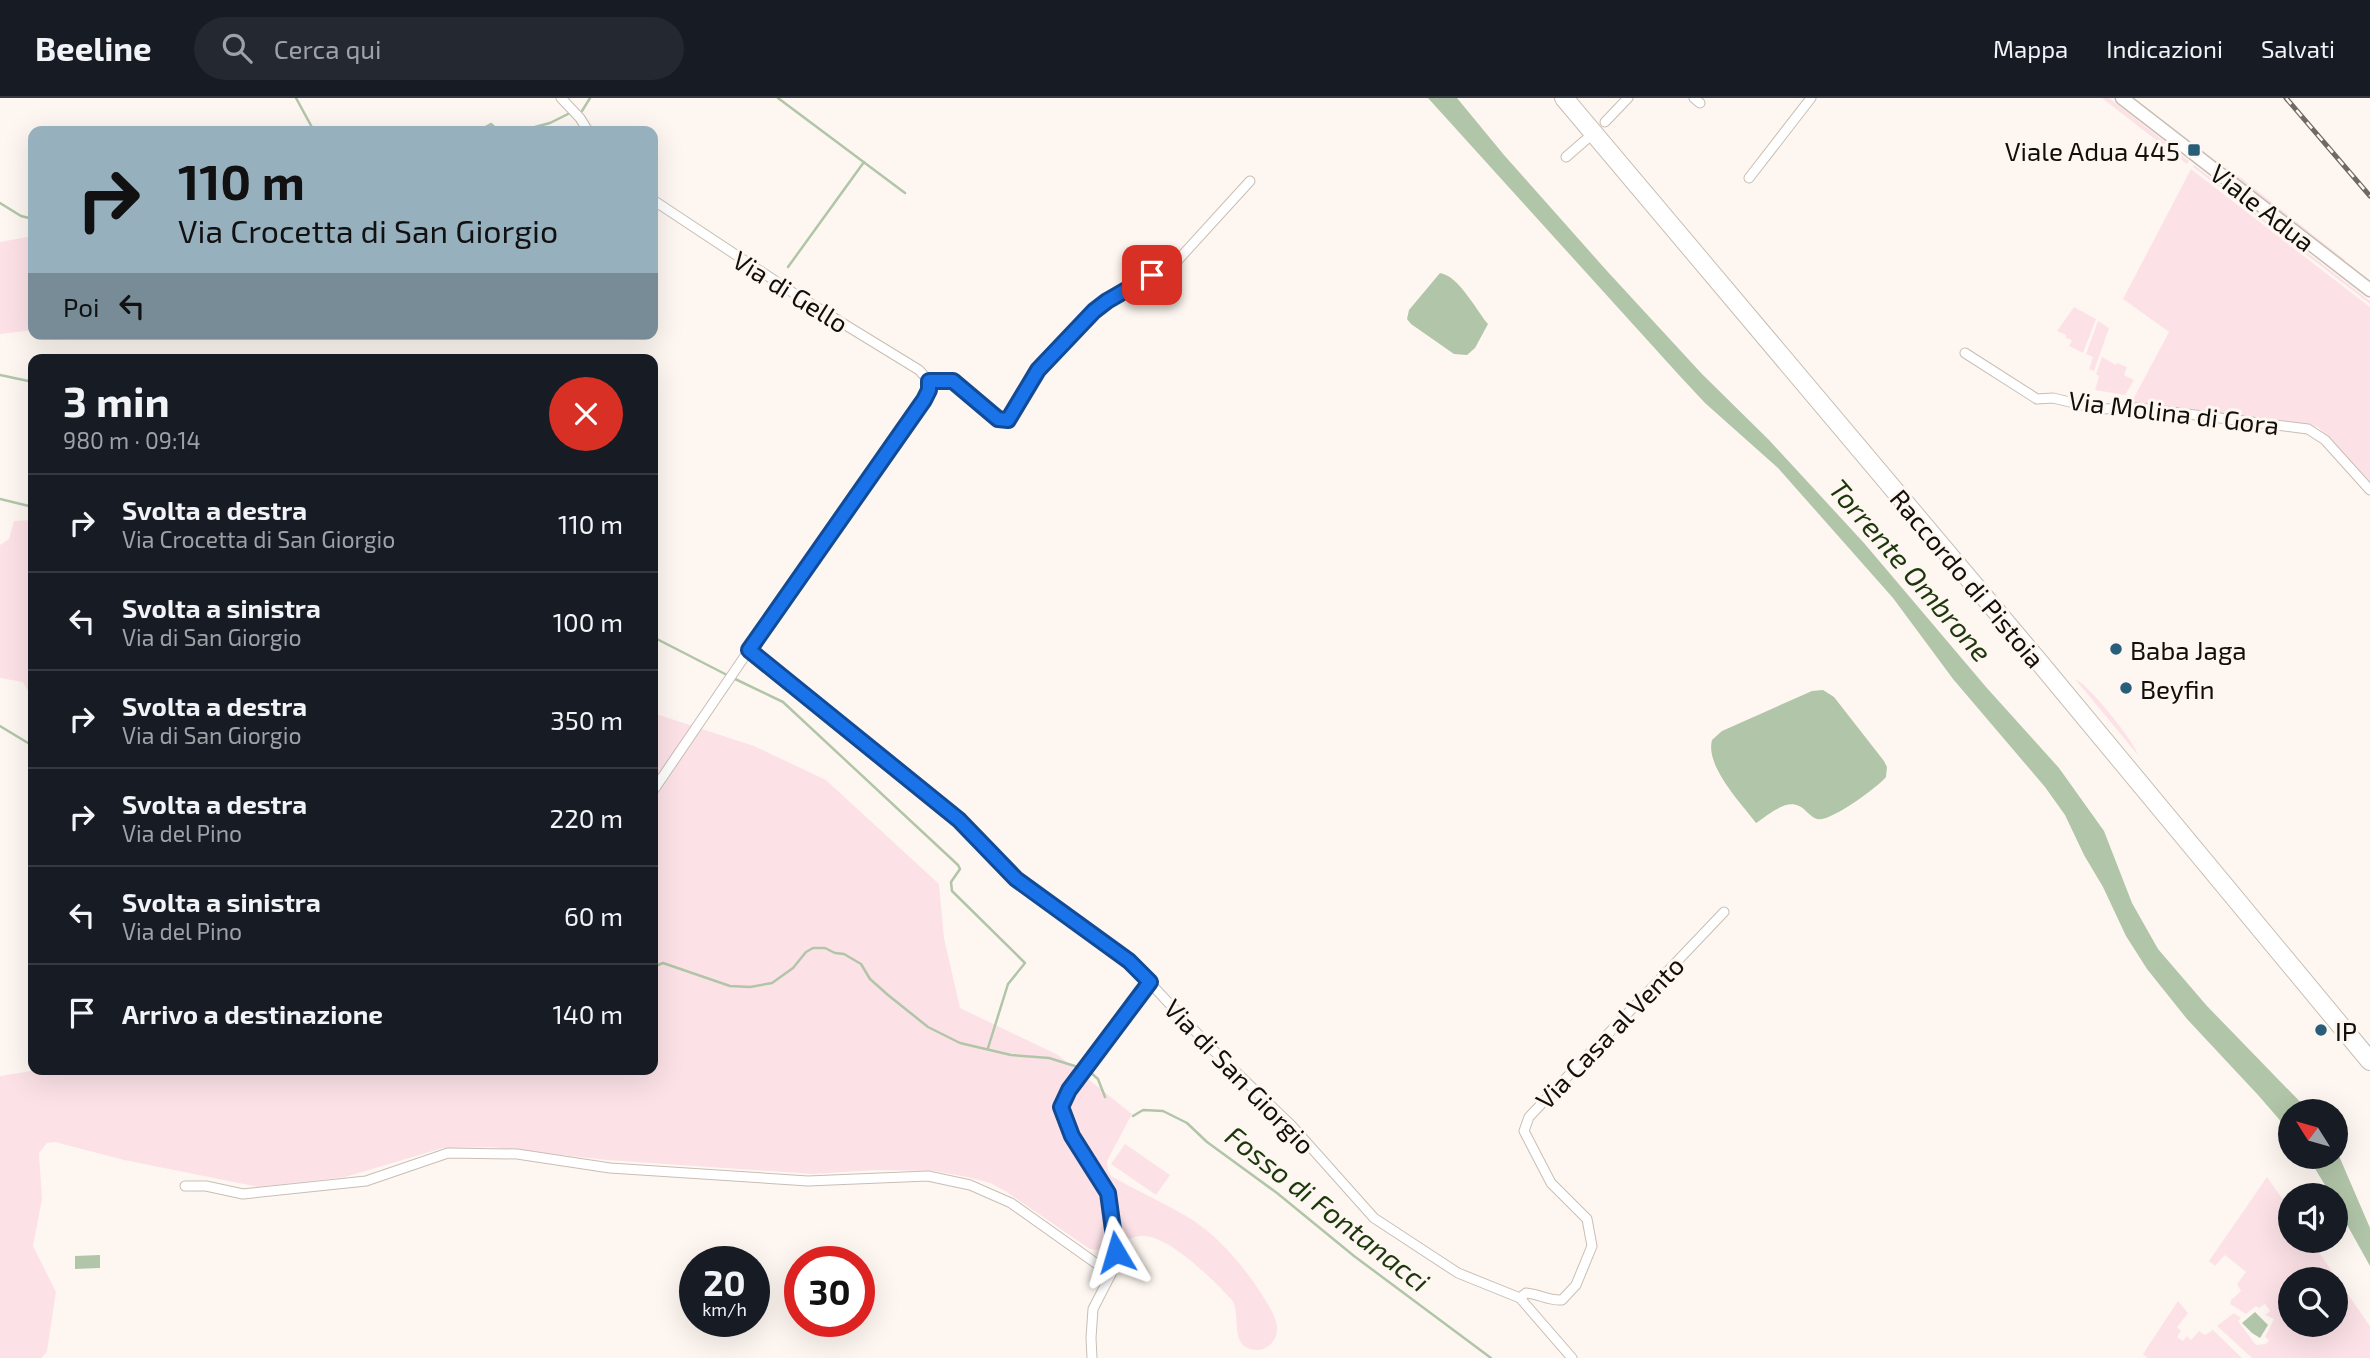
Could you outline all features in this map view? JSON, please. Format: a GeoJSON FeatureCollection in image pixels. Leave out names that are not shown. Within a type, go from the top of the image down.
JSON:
{"type":"FeatureCollection","features":[{"type":"Feature","properties":{"kind":"highway","name":"Raccordo di Pistoia"},"geometry":{"type":"LineString","coordinates":[[1564,98],[2022,641],[2370,1060]]}},
{"type":"Feature","properties":{"kind":"highway","name":"Raccordo di Pistoia"},"geometry":{"type":"LineString","coordinates":[[1578,98],[2370,1043]]}},
{"type":"Feature","properties":{"kind":"main road","name":"Viale Adua"},"geometry":{"type":"LineString","coordinates":[[2122,98],[2370,290]]}},
{"type":"Feature","properties":{"kind":"street"},"geometry":{"type":"LineString","coordinates":[[561,98],[584,126]]}},
{"type":"Feature","properties":{"kind":"street"},"geometry":{"type":"LineString","coordinates":[[1605,122],[1628,98]]}},
{"type":"Feature","properties":{"kind":"street"},"geometry":{"type":"LineString","coordinates":[[1749,178],[1811,98]]}},
{"type":"Feature","properties":{"kind":"street"},"geometry":{"type":"LineString","coordinates":[[1566,157],[1589,136]]}},
{"type":"Feature","properties":{"kind":"street"},"geometry":{"type":"LineString","coordinates":[[658,784],[924,400],[929,390],[929,381],[953,381],[998,419],[1008,420],[1044,363],[1098,307],[1181,257],[1250,181]]}},
{"type":"Feature","properties":{"kind":"street","name":"Via di Gello"},"geometry":{"type":"LineString","coordinates":[[658,203],[919,370],[929,381]]}},
{"type":"Feature","properties":{"kind":"street","name":"Via Molina di Gora"},"geometry":{"type":"LineString","coordinates":[[1965,353],[2037,399],[2053,398],[2099,409],[2139,408],[2308,429],[2318,434],[2337,452],[2370,490]]}},
{"type":"Feature","properties":{"kind":"street","name":"Via di San Giorgio"},"geometry":{"type":"LineString","coordinates":[[749,650],[959,820],[1016,879],[1129,961],[1210,1047],[1286,1120],[1374,1218],[1458,1273],[1520,1297],[1572,1358]]}},
{"type":"Feature","properties":{"kind":"street","name":"Via Casa al Vento"},"geometry":{"type":"LineString","coordinates":[[1520,1297],[1526,1293],[1537,1294],[1553,1301],[1562,1300],[1576,1285],[1592,1246],[1587,1219],[1551,1182],[1524,1131],[1529,1116],[1724,912]]}},
{"type":"Feature","properties":{"kind":"street"},"geometry":{"type":"LineString","coordinates":[[1092,1358],[1093,1309],[1111,1274],[1116,1252],[1108,1193],[1072,1136],[1061,1107],[1069,1090],[1150,982]]}},
{"type":"Feature","properties":{"kind":"street"},"geometry":{"type":"LineString","coordinates":[[185,1186],[206,1186],[243,1194],[366,1181],[448,1153],[517,1154],[610,1168],[808,1181],[928,1176],[970,1185],[1011,1203],[1111,1274]]}},
{"type":"Feature","properties":{"kind":"shaded area"},"geometry":{"type":"Polygon","coordinates":[[[1428,98],[1457,98],[1607,271],[1864,543],[1986,687],[2059,768],[2104,831],[2132,903],[2158,949],[2207,1006],[2297,1099],[2278,1099],[2278,1118],[2187,1019],[2147,969],[2126,936],[2065,815],[2045,787],[1953,679],[1893,598],[1778,468],[1705,403],[1428,98]]]}},
{"type":"Feature","properties":{"kind":"shaded area"},"geometry":{"type":"Polygon","coordinates":[[[2102,98],[2109,98],[2189,161],[2187,164],[2102,98]]]}},
{"type":"Feature","properties":{"kind":"shaded area"},"geometry":{"type":"Polygon","coordinates":[[[2194,165],[2370,301],[2370,304],[2193,167],[2194,165]]]}},
{"type":"Feature","properties":{"kind":"shaded area"},"geometry":{"type":"Polygon","coordinates":[[[2227,167],[2345,260],[2343,262],[2225,170],[2227,167]]]}},
{"type":"Feature","properties":{"kind":"shaded area"},"geometry":{"type":"Polygon","coordinates":[[[2191,169],[2370,307],[2370,484],[2318,427],[2274,419],[2130,405],[2169,332],[2123,299],[2191,169]]]}},
{"type":"Feature","properties":{"kind":"shaded area"},"geometry":{"type":"Polygon","coordinates":[[[28,237],[28,331],[0,334],[0,242],[28,237]]]}},
{"type":"Feature","properties":{"kind":"shaded area"},"geometry":{"type":"Polygon","coordinates":[[[1440,273],[1454,280],[1488,324],[1475,348],[1467,355],[1454,354],[1407,319],[1409,310],[1440,273]]]}},
{"type":"Feature","properties":{"kind":"shaded area"},"geometry":{"type":"Polygon","coordinates":[[[2074,307],[2096,319],[2083,353],[2069,346],[2072,340],[2057,331],[2074,307]]]}},
{"type":"Feature","properties":{"kind":"shaded area"},"geometry":{"type":"Polygon","coordinates":[[[2098,321],[2109,328],[2094,371],[2089,369],[2093,357],[2086,354],[2098,321]]]}},
{"type":"Feature","properties":{"kind":"shaded area"},"geometry":{"type":"Polygon","coordinates":[[[2102,357],[2116,365],[2117,363],[2127,367],[2124,375],[2134,380],[2125,395],[2095,390],[2099,376],[2096,374],[2102,357]]]}},
{"type":"Feature","properties":{"kind":"shaded area"},"geometry":{"type":"Polygon","coordinates":[[[28,520],[28,690],[23,682],[0,678],[0,545],[9,539],[14,521],[28,520]]]}},
{"type":"Feature","properties":{"kind":"shaded area"},"geometry":{"type":"Polygon","coordinates":[[[2075,679],[2090,691],[2110,714],[2138,755],[2075,679]]]}},
{"type":"Feature","properties":{"kind":"shaded area"},"geometry":{"type":"Polygon","coordinates":[[[1823,690],[1834,697],[1884,761],[1887,767],[1886,777],[1832,816],[1817,819],[1794,804],[1776,809],[1756,823],[1719,772],[1711,750],[1712,740],[1722,731],[1812,691],[1823,690]]]}},
{"type":"Feature","properties":{"kind":"shaded area"},"geometry":{"type":"Polygon","coordinates":[[[658,715],[754,746],[826,780],[939,884],[944,938],[960,1008],[1058,1055],[1132,1114],[1107,1161],[1111,1176],[1177,1211],[1210,1233],[1241,1265],[1258,1289],[1275,1318],[1277,1331],[1275,1339],[1265,1348],[1247,1348],[1239,1337],[1231,1299],[1189,1260],[1164,1242],[1141,1236],[1103,1249],[1090,1249],[990,1183],[934,1171],[875,1170],[813,1174],[607,1160],[491,1147],[443,1148],[345,1177],[258,1187],[124,1160],[55,1142],[47,1143],[39,1153],[42,1199],[33,1246],[56,1292],[47,1351],[42,1358],[0,1358],[0,1076],[28,1071],[28,1075],[658,1075],[658,715]]]}},
{"type":"Feature","properties":{"kind":"shaded area"},"geometry":{"type":"Polygon","coordinates":[[[1125,1144],[1170,1175],[1156,1195],[1111,1164],[1125,1144]]]}},
{"type":"Feature","properties":{"kind":"shaded area"},"geometry":{"type":"Polygon","coordinates":[[[2315,1169],[2345,1169],[2370,1228],[2370,1266],[2348,1227],[2348,1183],[2324,1183],[2315,1169]]]}},
{"type":"Feature","properties":{"kind":"shaded area"},"geometry":{"type":"Polygon","coordinates":[[[2267,1177],[2278,1193],[2278,1253],[2319,1253],[2329,1267],[2278,1267],[2278,1337],[2348,1337],[2348,1294],[2370,1326],[2370,1358],[2252,1358],[2217,1326],[2234,1313],[2241,1318],[2238,1321],[2256,1345],[2266,1344],[2269,1340],[2265,1337],[2274,1319],[2265,1315],[2270,1311],[2265,1304],[2259,1308],[2256,1306],[2246,1314],[2230,1304],[2241,1291],[2237,1284],[2246,1272],[2225,1255],[2215,1266],[2209,1261],[2267,1177]]]}},
{"type":"Feature","properties":{"kind":"shaded area"},"geometry":{"type":"Polygon","coordinates":[[[100,1255],[100,1268],[75,1269],[75,1256],[100,1255]]]}},
{"type":"Feature","properties":{"kind":"shaded area"},"geometry":{"type":"Polygon","coordinates":[[[2178,1301],[2188,1313],[2177,1327],[2181,1331],[2177,1337],[2183,1341],[2187,1336],[2191,1340],[2199,1331],[2205,1335],[2213,1330],[2242,1358],[2147,1358],[2143,1354],[2178,1301]]]}},
{"type":"Feature","properties":{"kind":"shaded area"},"geometry":{"type":"Polygon","coordinates":[[[2255,1312],[2268,1325],[2260,1338],[2242,1323],[2255,1312]]]}},
{"type":"Feature","properties":{"kind":"waterway"},"geometry":{"type":"LineString","coordinates":[[296,98],[311,126]]}},
{"type":"Feature","properties":{"kind":"waterway"},"geometry":{"type":"LineString","coordinates":[[582,111],[590,98]]}},
{"type":"Feature","properties":{"kind":"waterway"},"geometry":{"type":"LineString","coordinates":[[778,98],[905,193]]}},
{"type":"Feature","properties":{"kind":"waterway"},"geometry":{"type":"LineString","coordinates":[[539,126],[568,114]]}},
{"type":"Feature","properties":{"kind":"waterway"},"geometry":{"type":"LineString","coordinates":[[487,126],[493,126]]}},
{"type":"Feature","properties":{"kind":"waterway"},"geometry":{"type":"LineString","coordinates":[[788,267],[864,162]]}},
{"type":"Feature","properties":{"kind":"waterway"},"geometry":{"type":"LineString","coordinates":[[0,203],[28,218]]}},
{"type":"Feature","properties":{"kind":"waterway"},"geometry":{"type":"LineString","coordinates":[[0,375],[28,381]]}},
{"type":"Feature","properties":{"kind":"waterway"},"geometry":{"type":"LineString","coordinates":[[0,499],[28,506]]}},
{"type":"Feature","properties":{"kind":"waterway"},"geometry":{"type":"LineString","coordinates":[[658,640],[727,675]]}},
{"type":"Feature","properties":{"kind":"waterway"},"geometry":{"type":"LineString","coordinates":[[733,678],[783,702],[958,865],[960,869],[951,882],[952,891],[1025,963],[1008,984],[988,1048]]}},
{"type":"Feature","properties":{"kind":"waterway","name":"Fosso di Fontanacci"},"geometry":{"type":"LineString","coordinates":[[0,726],[28,743]]}},
{"type":"Feature","properties":{"kind":"waterway","name":"Fosso di Fontanacci"},"geometry":{"type":"LineString","coordinates":[[658,965],[663,963],[730,986],[750,987],[772,983],[793,968],[806,952],[813,948],[825,948],[844,954],[861,964],[870,979],[928,1027],[960,1043],[1011,1055],[1049,1058],[1078,1067],[1098,1079],[1105,1097]]}},
{"type":"Feature","properties":{"kind":"waterway","name":"Fosso di Fontanacci"},"geometry":{"type":"LineString","coordinates":[[1133,1116],[1143,1110],[1163,1111],[1187,1123],[1207,1142],[1277,1193],[1354,1256],[1491,1358]]}},
{"type":"Feature","properties":{"kind":"railway"},"geometry":{"type":"LineString","coordinates":[[2286,98],[2370,196]]}},
{"type":"Feature","properties":{"kind":"place","name":"Viale Adua 445"},"geometry":{"type":"Point","coordinates":[2194,150]}},
{"type":"Feature","properties":{"kind":"place","name":"Baba Jaga"},"geometry":{"type":"Point","coordinates":[2116,649]}},
{"type":"Feature","properties":{"kind":"place","name":"Beyfin"},"geometry":{"type":"Point","coordinates":[2126,688]}},
{"type":"Feature","properties":{"kind":"place","name":"IP"},"geometry":{"type":"Point","coordinates":[2321,1030]}},
{"type":"Feature","properties":{"kind":"route"},"geometry":{"type":"LineString","coordinates":[[1116,1252],[1108,1193],[1072,1136],[1061,1107],[1069,1090],[1150,982],[1129,961],[1016,879],[959,820],[749,650],[924,400],[929,390],[929,381],[953,381],[998,419],[1008,420],[1038,370],[1094,311],[1152,275]]}},
{"type":"Feature","properties":{"kind":"water label","name":"Torrente Ombrone"},"geometry":{"type":"Point","coordinates":[1911,570]}}]}
